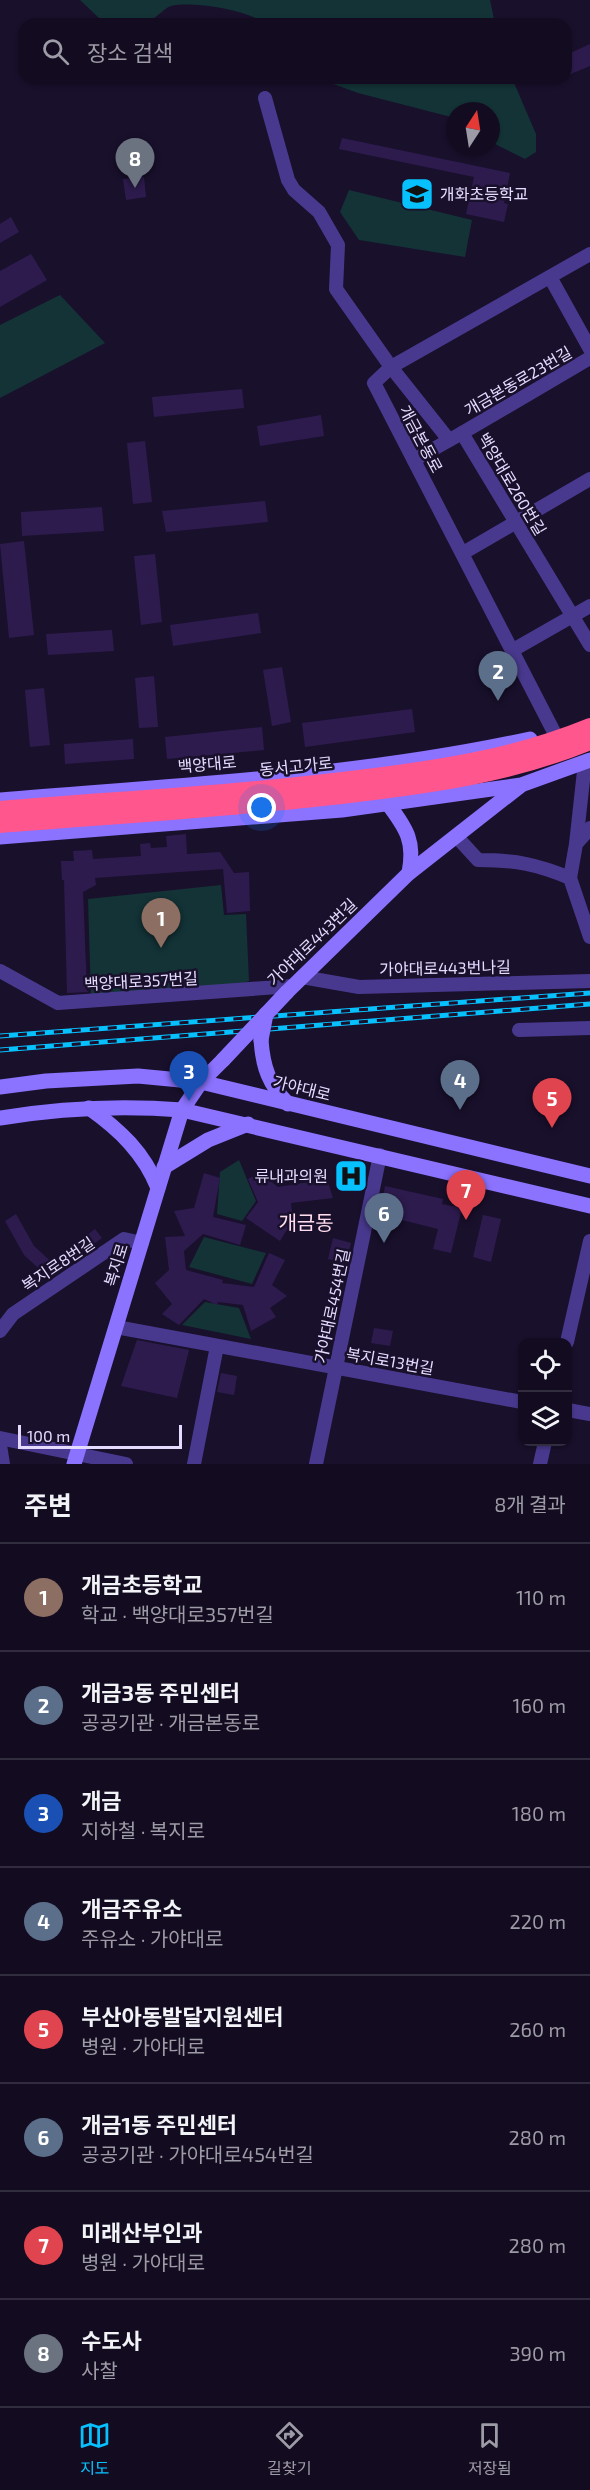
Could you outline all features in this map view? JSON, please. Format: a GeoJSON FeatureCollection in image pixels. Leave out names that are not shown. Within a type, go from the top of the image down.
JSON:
{"type":"FeatureCollection","features":[{"type":"Feature","properties":{"kind":"highway","name":"동서고가로"},"geometry":{"type":"LineString","coordinates":[[0,810],[289,788],[484,762],[547,745],[586,724]]}},
{"type":"Feature","properties":{"kind":"highway","name":"동서고가로"},"geometry":{"type":"LineString","coordinates":[[0,824],[292,801],[401,788],[490,773],[541,760],[590,741]]}},
{"type":"Feature","properties":{"kind":"main road","name":"백양대로"},"geometry":{"type":"LineString","coordinates":[[0,800],[283,776],[473,752],[555,734],[586,724]]}},
{"type":"Feature","properties":{"kind":"main road","name":"가야대로443번길"},"geometry":{"type":"LineString","coordinates":[[201,1082],[293,985],[409,873],[521,785],[586,724]]}},
{"type":"Feature","properties":{"kind":"main road"},"geometry":{"type":"LineString","coordinates":[[473,752],[489,790],[487,812]]}},
{"type":"Feature","properties":{"kind":"main road"},"geometry":{"type":"LineString","coordinates":[[0,837],[284,815],[388,804],[521,785],[588,761]]}},
{"type":"Feature","properties":{"kind":"main road"},"geometry":{"type":"LineString","coordinates":[[388,804],[399,818],[413,852],[409,873]]}},
{"type":"Feature","properties":{"kind":"main road"},"geometry":{"type":"LineString","coordinates":[[266,1014],[261,1040],[263,1065],[272,1087],[288,1104]]}},
{"type":"Feature","properties":{"kind":"main road","name":"가야대로"},"geometry":{"type":"LineString","coordinates":[[0,1087],[46,1081],[138,1076],[201,1082],[590,1176]]}},
{"type":"Feature","properties":{"kind":"main road","name":"복지로"},"geometry":{"type":"LineString","coordinates":[[76,1460],[182,1110],[201,1082]]}},
{"type":"Feature","properties":{"kind":"main road"},"geometry":{"type":"LineString","coordinates":[[0,1118],[48,1110],[132,1106],[182,1110],[590,1206]]}},
{"type":"Feature","properties":{"kind":"main road"},"geometry":{"type":"LineString","coordinates":[[89,1108],[128,1138],[150,1167],[158,1188]]}},
{"type":"Feature","properties":{"kind":"main road"},"geometry":{"type":"LineString","coordinates":[[165,1167],[208,1140],[248,1124]]}},
{"type":"Feature","properties":{"kind":"street"},"geometry":{"type":"LineString","coordinates":[[265,98],[288,180],[294,190],[319,212],[338,245],[336,289],[391,367],[449,440],[414,460]]}},
{"type":"Feature","properties":{"kind":"street","name":"개금본동로"},"geometry":{"type":"LineString","coordinates":[[555,734],[374,384],[391,367],[590,254]]}},
{"type":"Feature","properties":{"kind":"street"},"geometry":{"type":"LineString","coordinates":[[550,277],[590,348]]}},
{"type":"Feature","properties":{"kind":"street","name":"개금본동로23번길"},"geometry":{"type":"LineString","coordinates":[[462,433],[590,358]]}},
{"type":"Feature","properties":{"kind":"street","name":"백양대로260번길"},"geometry":{"type":"LineString","coordinates":[[449,440],[462,433],[590,645]]}},
{"type":"Feature","properties":{"kind":"street"},"geometry":{"type":"LineString","coordinates":[[463,553],[590,479]]}},
{"type":"Feature","properties":{"kind":"street"},"geometry":{"type":"LineString","coordinates":[[513,650],[590,606]]}},
{"type":"Feature","properties":{"kind":"street"},"geometry":{"type":"LineString","coordinates":[[570,878],[588,761]]}},
{"type":"Feature","properties":{"kind":"street"},"geometry":{"type":"LineString","coordinates":[[576,844],[590,828]]}},
{"type":"Feature","properties":{"kind":"street"},"geometry":{"type":"LineString","coordinates":[[456,836],[478,860],[518,860],[540,865],[570,878],[583,895],[590,937]]}},
{"type":"Feature","properties":{"kind":"street","name":"백양대로357번길"},"geometry":{"type":"LineString","coordinates":[[0,971],[58,1003],[293,985]]}},
{"type":"Feature","properties":{"kind":"street","name":"가야대로443번나길"},"geometry":{"type":"LineString","coordinates":[[293,985],[359,987],[590,981]]}},
{"type":"Feature","properties":{"kind":"street"},"geometry":{"type":"LineString","coordinates":[[519,1030],[590,1028]]}},
{"type":"Feature","properties":{"kind":"street","name":"가야대로454번길"},"geometry":{"type":"LineString","coordinates":[[316,1464],[380,1155]]}},
{"type":"Feature","properties":{"kind":"street","name":"복지로8번길"},"geometry":{"type":"LineString","coordinates":[[0,1331],[13,1314],[124,1239],[142,1243]]}},
{"type":"Feature","properties":{"kind":"street"},"geometry":{"type":"LineString","coordinates":[[568,1338],[590,1241]]}},
{"type":"Feature","properties":{"kind":"street","name":"복지로13번길"},"geometry":{"type":"LineString","coordinates":[[116,1327],[518,1401]]}},
{"type":"Feature","properties":{"kind":"street"},"geometry":{"type":"LineString","coordinates":[[194,1464],[217,1346]]}},
{"type":"Feature","properties":{"kind":"street"},"geometry":{"type":"LineString","coordinates":[[572,1411],[590,1414]]}},
{"type":"Feature","properties":{"kind":"street"},"geometry":{"type":"LineString","coordinates":[[0,1438],[76,1460],[126,1464]]}},
{"type":"Feature","properties":{"kind":"street"},"geometry":{"type":"LineString","coordinates":[[0,1445],[3,1464]]}},
{"type":"Feature","properties":{"kind":"street"},"geometry":{"type":"LineString","coordinates":[[540,1464],[544,1446]]}},
{"type":"Feature","properties":{"kind":"green space"},"geometry":{"type":"Polygon","coordinates":[[[80,0],[490,0],[494,18],[254,18],[220,8],[181,5],[166,8],[154,18],[99,18],[80,0]]]}},
{"type":"Feature","properties":{"kind":"green space"},"geometry":{"type":"Polygon","coordinates":[[[333,84],[515,84],[536,134],[536,152],[525,159],[500,146],[500,102],[446,102],[446,116],[358,93],[333,84]]]}},
{"type":"Feature","properties":{"kind":"green space"},"geometry":{"type":"Polygon","coordinates":[[[349,190],[472,220],[465,257],[359,240],[340,212],[349,190]]]}},
{"type":"Feature","properties":{"kind":"green space"},"geometry":{"type":"Polygon","coordinates":[[[60,295],[105,343],[0,398],[0,325],[60,295]]]}},
{"type":"Feature","properties":{"kind":"green space"},"geometry":{"type":"Polygon","coordinates":[[[221,885],[224,915],[246,914],[249,981],[223,990],[91,997],[88,899],[221,885]]]}},
{"type":"Feature","properties":{"kind":"green space"},"geometry":{"type":"Polygon","coordinates":[[[239,1160],[256,1201],[242,1221],[217,1214],[220,1172],[239,1160]]]}},
{"type":"Feature","properties":{"kind":"green space"},"geometry":{"type":"Polygon","coordinates":[[[204,1237],[266,1253],[252,1284],[189,1267],[204,1237]]]}},
{"type":"Feature","properties":{"kind":"green space"},"geometry":{"type":"Polygon","coordinates":[[[205,1302],[239,1308],[251,1339],[182,1325],[205,1302]]]}},
{"type":"Feature","properties":{"kind":"building"},"geometry":{"type":"Polygon","coordinates":[[[590,44],[590,66],[572,74],[572,52],[590,44]]]}},
{"type":"Feature","properties":{"kind":"building"},"geometry":{"type":"Polygon","coordinates":[[[342,138],[510,173],[504,203],[508,204],[504,222],[466,214],[474,177],[339,149],[342,138]]]}},
{"type":"Feature","properties":{"kind":"building"},"geometry":{"type":"Polygon","coordinates":[[[144,177],[146,197],[126,200],[123,179],[144,177]]]}},
{"type":"Feature","properties":{"kind":"building"},"geometry":{"type":"Polygon","coordinates":[[[11,217],[19,232],[0,243],[0,224],[11,217]]]}},
{"type":"Feature","properties":{"kind":"building"},"geometry":{"type":"Polygon","coordinates":[[[31,254],[47,280],[0,307],[0,271],[31,254]]]}},
{"type":"Feature","properties":{"kind":"building"},"geometry":{"type":"Polygon","coordinates":[[[242,389],[244,408],[154,417],[152,397],[242,389]]]}},
{"type":"Feature","properties":{"kind":"building"},"geometry":{"type":"Polygon","coordinates":[[[321,415],[324,436],[260,446],[257,426],[321,415]]]}},
{"type":"Feature","properties":{"kind":"building"},"geometry":{"type":"Polygon","coordinates":[[[145,441],[152,502],[133,504],[127,443],[145,441]]]}},
{"type":"Feature","properties":{"kind":"building"},"geometry":{"type":"Polygon","coordinates":[[[265,501],[268,522],[166,532],[162,511],[265,501]]]}},
{"type":"Feature","properties":{"kind":"building"},"geometry":{"type":"Polygon","coordinates":[[[102,507],[104,531],[22,536],[21,512],[102,507]]]}},
{"type":"Feature","properties":{"kind":"building"},"geometry":{"type":"Polygon","coordinates":[[[24,541],[34,635],[9,638],[0,544],[24,541]]]}},
{"type":"Feature","properties":{"kind":"building"},"geometry":{"type":"Polygon","coordinates":[[[155,554],[162,622],[141,625],[134,556],[155,554]]]}},
{"type":"Feature","properties":{"kind":"building"},"geometry":{"type":"Polygon","coordinates":[[[258,613],[261,633],[173,646],[170,625],[258,613]]]}},
{"type":"Feature","properties":{"kind":"building"},"geometry":{"type":"Polygon","coordinates":[[[112,630],[114,651],[48,655],[46,634],[112,630]]]}},
{"type":"Feature","properties":{"kind":"building"},"geometry":{"type":"Polygon","coordinates":[[[282,667],[291,722],[272,726],[263,670],[282,667]]]}},
{"type":"Feature","properties":{"kind":"building"},"geometry":{"type":"Polygon","coordinates":[[[154,676],[158,727],[139,728],[135,678],[154,676]]]}},
{"type":"Feature","properties":{"kind":"building"},"geometry":{"type":"Polygon","coordinates":[[[44,688],[50,745],[30,747],[25,690],[44,688]]]}},
{"type":"Feature","properties":{"kind":"building"},"geometry":{"type":"Polygon","coordinates":[[[412,709],[415,732],[305,747],[302,723],[412,709]]]}},
{"type":"Feature","properties":{"kind":"building"},"geometry":{"type":"Polygon","coordinates":[[[262,727],[264,750],[167,759],[165,737],[262,727]]]}},
{"type":"Feature","properties":{"kind":"building"},"geometry":{"type":"Polygon","coordinates":[[[133,739],[134,759],[65,764],[64,744],[133,739]]]}},
{"type":"Feature","properties":{"kind":"building"},"geometry":{"type":"Polygon","coordinates":[[[186,834],[187,854],[220,852],[234,873],[249,872],[250,911],[227,913],[223,869],[95,878],[96,885],[83,892],[87,991],[89,992],[67,993],[64,880],[62,880],[61,861],[74,861],[73,851],[92,850],[93,859],[141,856],[140,844],[150,843],[151,848],[167,847],[166,836],[186,834]]]}},
{"type":"Feature","properties":{"kind":"building"},"geometry":{"type":"Polygon","coordinates":[[[204,1173],[220,1178],[213,1217],[246,1225],[240,1245],[203,1234],[184,1251],[186,1270],[223,1280],[222,1283],[254,1287],[269,1253],[285,1260],[272,1285],[287,1296],[270,1308],[276,1317],[251,1331],[243,1305],[218,1302],[217,1305],[204,1299],[179,1325],[162,1314],[172,1304],[155,1283],[169,1270],[165,1237],[185,1236],[174,1211],[194,1208],[204,1173]]]}},
{"type":"Feature","properties":{"kind":"building"},"geometry":{"type":"Polygon","coordinates":[[[260,1173],[278,1187],[327,1179],[333,1198],[291,1203],[293,1220],[280,1241],[246,1218],[258,1202],[248,1179],[260,1173]]]}},
{"type":"Feature","properties":{"kind":"building"},"geometry":{"type":"Polygon","coordinates":[[[385,1186],[443,1199],[442,1204],[462,1208],[451,1253],[433,1249],[438,1229],[394,1218],[393,1224],[379,1221],[385,1186]]]}},
{"type":"Feature","properties":{"kind":"building"},"geometry":{"type":"Polygon","coordinates":[[[16,1214],[34,1246],[56,1266],[47,1276],[24,1255],[5,1221],[16,1214]]]}},
{"type":"Feature","properties":{"kind":"building"},"geometry":{"type":"Polygon","coordinates":[[[483,1215],[501,1219],[491,1262],[473,1257],[483,1215]]]}},
{"type":"Feature","properties":{"kind":"building"},"geometry":{"type":"Polygon","coordinates":[[[95,1229],[102,1238],[79,1255],[73,1246],[95,1229]]]}},
{"type":"Feature","properties":{"kind":"building"},"geometry":{"type":"Polygon","coordinates":[[[333,1238],[351,1243],[346,1263],[328,1259],[333,1238]]]}},
{"type":"Feature","properties":{"kind":"building"},"geometry":{"type":"Polygon","coordinates":[[[374,1328],[393,1331],[390,1346],[371,1343],[374,1328]]]}},
{"type":"Feature","properties":{"kind":"building"},"geometry":{"type":"Polygon","coordinates":[[[137,1340],[189,1350],[177,1398],[121,1386],[137,1340]]]}},
{"type":"Feature","properties":{"kind":"building"},"geometry":{"type":"Polygon","coordinates":[[[221,1373],[237,1376],[234,1395],[217,1392],[221,1373]]]}},
{"type":"Feature","properties":{"kind":"railway"},"geometry":{"type":"LineString","coordinates":[[0,1036],[590,993]]}},
{"type":"Feature","properties":{"kind":"railway"},"geometry":{"type":"LineString","coordinates":[[0,1050],[590,1004]]}},
{"type":"Feature","properties":{"kind":"place","name":"수도사"},"geometry":{"type":"Point","coordinates":[135,188]}},
{"type":"Feature","properties":{"kind":"place","name":"개화초등학교"},"geometry":{"type":"Point","coordinates":[417,194]}},
{"type":"Feature","properties":{"kind":"place","name":"개금3동 주민센터"},"geometry":{"type":"Point","coordinates":[498,701]}},
{"type":"Feature","properties":{"kind":"place","name":"개금초등학교"},"geometry":{"type":"Point","coordinates":[161,948]}},
{"type":"Feature","properties":{"kind":"place","name":"개금"},"geometry":{"type":"Point","coordinates":[189,1101]}},
{"type":"Feature","properties":{"kind":"place","name":"개금주유소"},"geometry":{"type":"Point","coordinates":[460,1110]}},
{"type":"Feature","properties":{"kind":"place","name":"부산아동발달지원센터"},"geometry":{"type":"Point","coordinates":[552,1128]}},
{"type":"Feature","properties":{"kind":"place","name":"류내과의원"},"geometry":{"type":"Point","coordinates":[351,1176]}},
{"type":"Feature","properties":{"kind":"place","name":"미래산부인과"},"geometry":{"type":"Point","coordinates":[466,1220]}},
{"type":"Feature","properties":{"kind":"place","name":"개금1동 주민센터"},"geometry":{"type":"Point","coordinates":[384,1243]}},
{"type":"Feature","properties":{"kind":"district","name":"개금동"},"geometry":{"type":"Point","coordinates":[306,1223]}}]}
